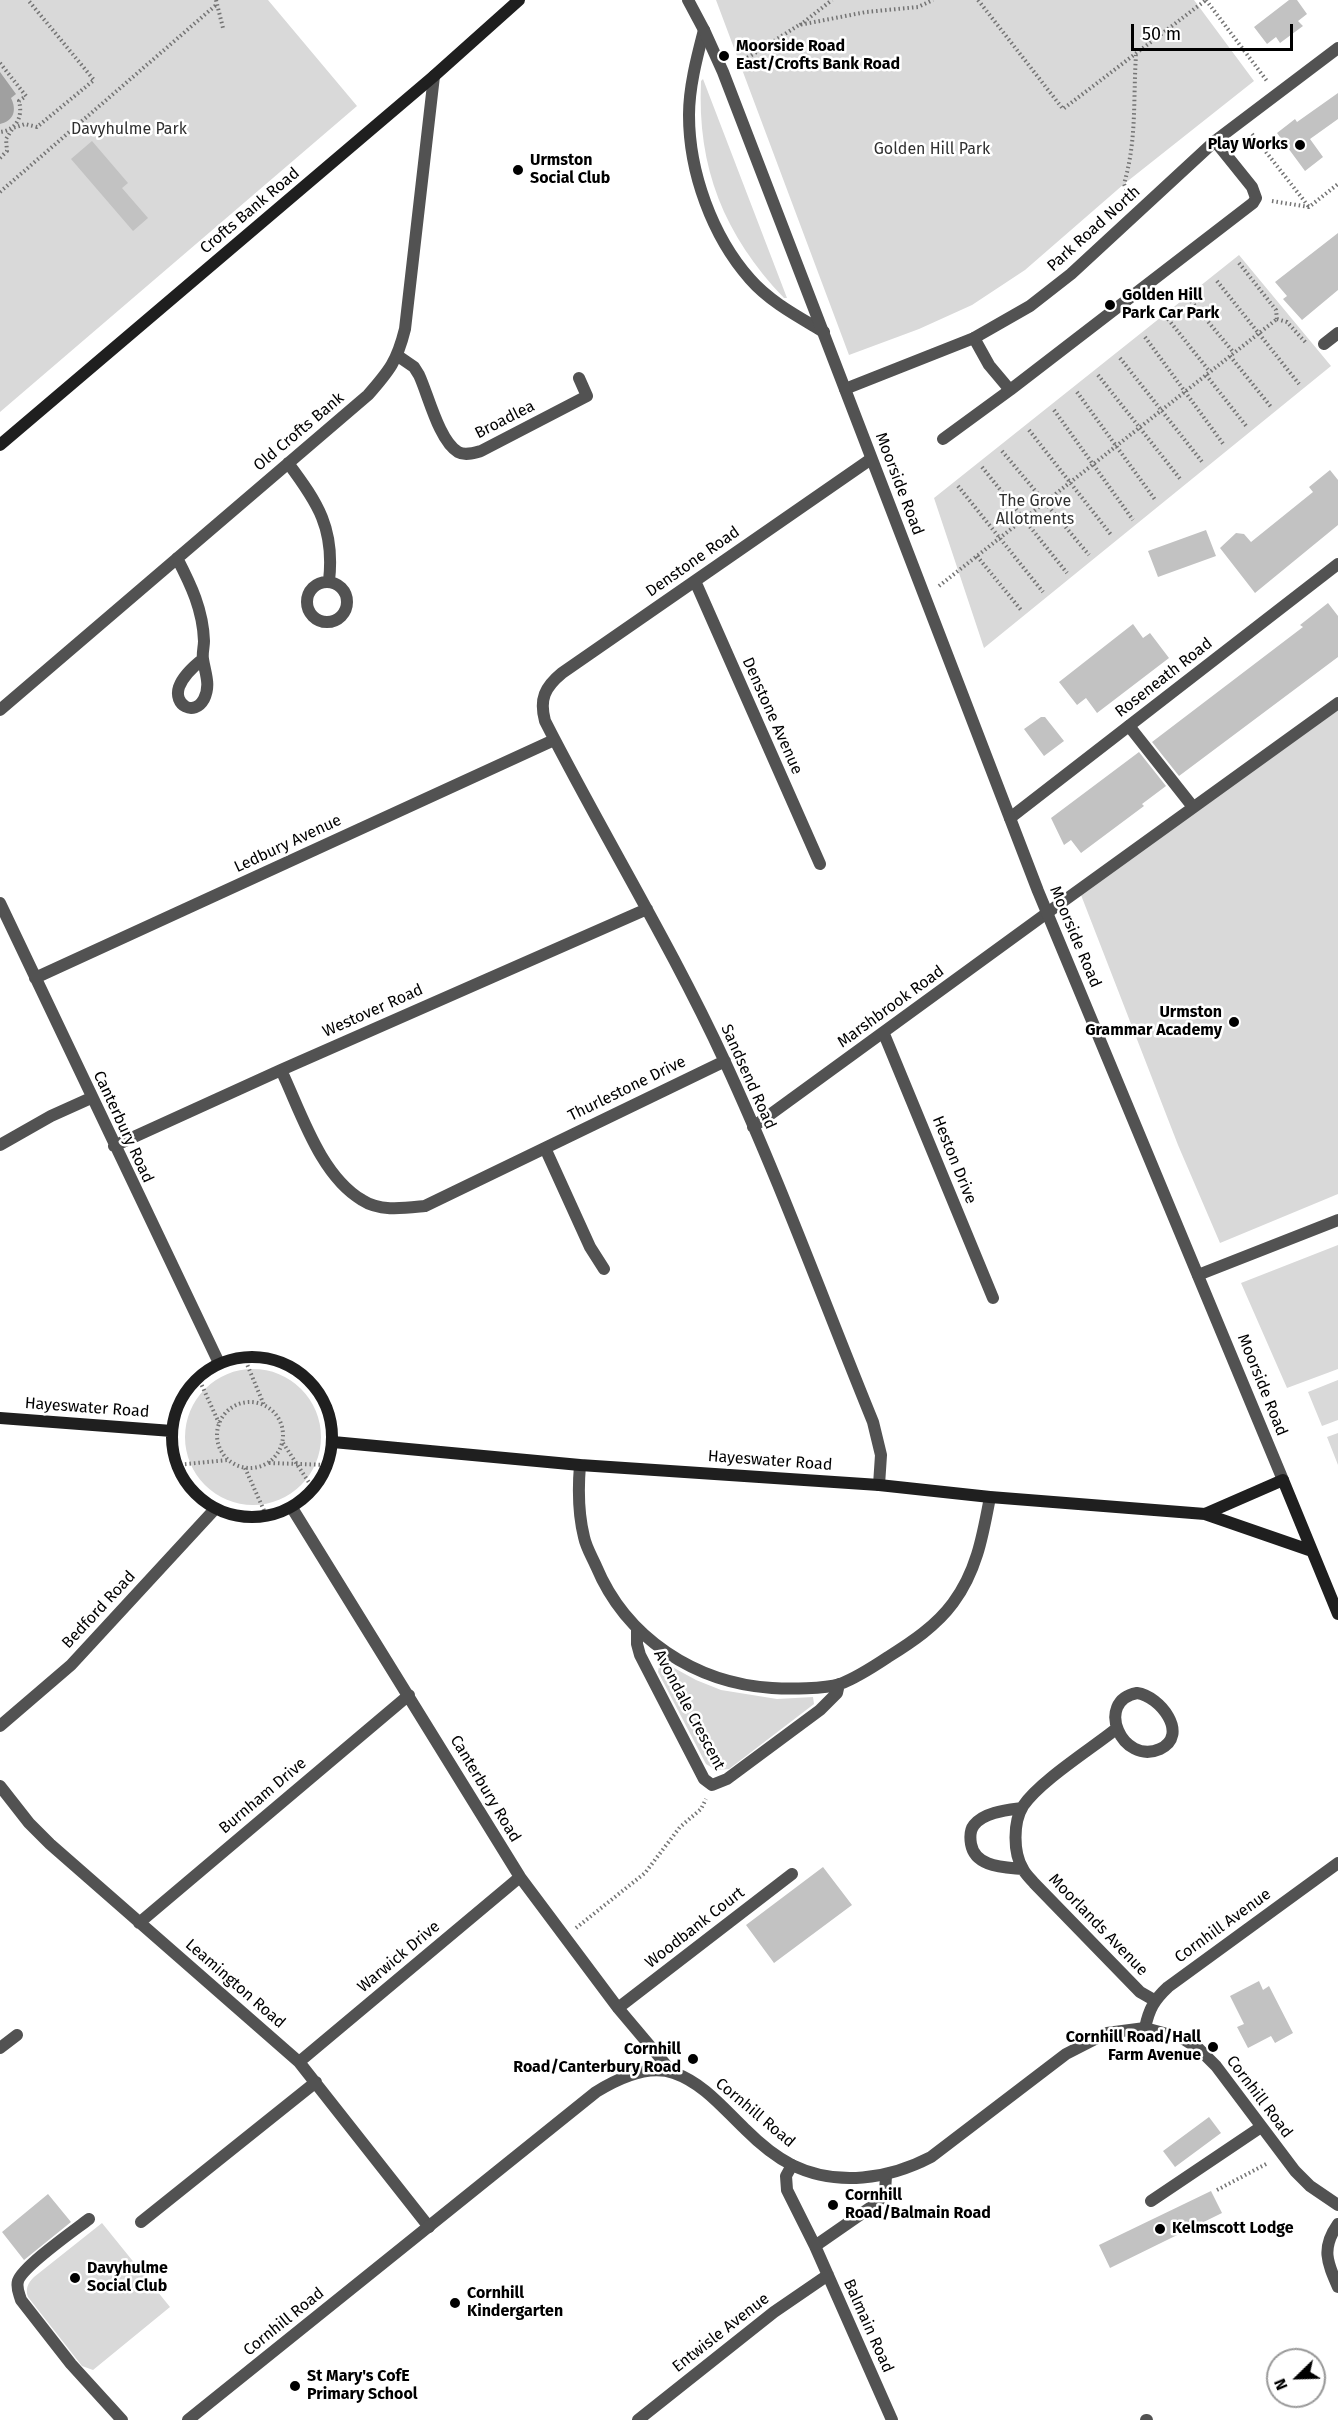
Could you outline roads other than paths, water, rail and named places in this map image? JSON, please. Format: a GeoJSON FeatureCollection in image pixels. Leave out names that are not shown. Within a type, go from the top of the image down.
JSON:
{"type":"FeatureCollection","features":[{"type":"Feature","properties":{"kind":"main road","name":"Crofts Bank Road"},"geometry":{"type":"LineString","coordinates":[[0,446],[434,76],[519,0]]}},
{"type":"Feature","properties":{"kind":"main road"},"geometry":{"type":"LineString","coordinates":[[244,1357],[267,1358],[289,1365],[308,1379],[322,1397],[331,1419],[333,1442],[328,1466],[314,1490],[292,1508],[267,1517],[240,1517],[215,1509],[199,1498],[186,1483],[176,1466],[172,1431],[175,1412],[184,1393],[198,1377],[219,1363],[244,1357]]}},
{"type":"Feature","properties":{"kind":"main road","name":"Hayeswater Road"},"geometry":{"type":"LineString","coordinates":[[0,1418],[172,1431]]}},
{"type":"Feature","properties":{"kind":"main road","name":"Hayeswater Road"},"geometry":{"type":"LineString","coordinates":[[333,1442],[580,1465],[879,1485],[990,1497],[1204,1514],[1312,1551]]}},
{"type":"Feature","properties":{"kind":"main road","name":"Hayeswater Road"},"geometry":{"type":"LineString","coordinates":[[1204,1514],[1283,1480]]}},
{"type":"Feature","properties":{"kind":"main road","name":"Moorside Road"},"geometry":{"type":"LineString","coordinates":[[1283,1480],[1338,1614]]}},
{"type":"Feature","properties":{"kind":"street","name":"Moorside Road"},"geometry":{"type":"LineString","coordinates":[[688,0],[723,72],[1047,913],[1283,1480]]}},
{"type":"Feature","properties":{"kind":"street"},"geometry":{"type":"LineString","coordinates":[[704,30],[692,85],[689,114],[697,173],[706,202],[734,258],[751,281],[776,301],[824,332]]}},
{"type":"Feature","properties":{"kind":"street","name":"Park Road North"},"geometry":{"type":"LineString","coordinates":[[845,389],[974,338],[1030,306],[1071,274],[1215,141],[1338,48]]}},
{"type":"Feature","properties":{"kind":"street","name":"Old Crofts Bank"},"geometry":{"type":"LineString","coordinates":[[0,710],[368,394],[384,377],[398,356],[405,329],[434,76]]}},
{"type":"Feature","properties":{"kind":"street"},"geometry":{"type":"LineString","coordinates":[[943,440],[1249,207],[1256,198],[1252,188],[1215,141]]}},
{"type":"Feature","properties":{"kind":"street"},"geometry":{"type":"LineString","coordinates":[[1324,344],[1338,333]]}},
{"type":"Feature","properties":{"kind":"street"},"geometry":{"type":"LineString","coordinates":[[974,338],[989,366],[1010,390]]}},
{"type":"Feature","properties":{"kind":"street","name":"Broadlea"},"geometry":{"type":"LineString","coordinates":[[398,356],[414,367],[449,444],[459,453],[470,454],[481,451],[587,396],[579,378]]}},
{"type":"Feature","properties":{"kind":"street","name":"Denstone Road"},"geometry":{"type":"LineString","coordinates":[[542,700],[545,691],[562,672],[871,459]]}},
{"type":"Feature","properties":{"kind":"street"},"geometry":{"type":"LineString","coordinates":[[288,463],[310,493],[324,520],[329,535],[331,560],[328,581]]}},
{"type":"Feature","properties":{"kind":"street"},"geometry":{"type":"LineString","coordinates":[[177,558],[194,589],[201,618],[204,642],[203,659]]}},
{"type":"Feature","properties":{"kind":"street","name":"Roseneath Road"},"geometry":{"type":"LineString","coordinates":[[1010,818],[1338,564]]}},
{"type":"Feature","properties":{"kind":"street","name":"Denstone Avenue"},"geometry":{"type":"LineString","coordinates":[[695,581],[820,864]]}},
{"type":"Feature","properties":{"kind":"street","name":"Sandsend Road"},"geometry":{"type":"LineString","coordinates":[[542,700],[545,721],[554,740],[647,909],[724,1061],[753,1127],[873,1422],[881,1455],[879,1485]]}},
{"type":"Feature","properties":{"kind":"street","name":"Marshbrook Road"},"geometry":{"type":"LineString","coordinates":[[753,1127],[1338,703]]}},
{"type":"Feature","properties":{"kind":"street"},"geometry":{"type":"LineString","coordinates":[[1129,726],[1192,807]]}},
{"type":"Feature","properties":{"kind":"street","name":"Ledbury Avenue"},"geometry":{"type":"LineString","coordinates":[[35,978],[554,740]]}},
{"type":"Feature","properties":{"kind":"street","name":"Canterbury Road"},"geometry":{"type":"LineString","coordinates":[[0,903],[219,1363]]}},
{"type":"Feature","properties":{"kind":"street","name":"Westover Road"},"geometry":{"type":"LineString","coordinates":[[114,1146],[647,909]]}},
{"type":"Feature","properties":{"kind":"street","name":"Heston Drive"},"geometry":{"type":"LineString","coordinates":[[884,1034],[993,1298]]}},
{"type":"Feature","properties":{"kind":"street","name":"Thurlestone Drive"},"geometry":{"type":"LineString","coordinates":[[281,1070],[322,1158],[340,1182],[364,1202],[394,1209],[425,1206],[724,1061]]}},
{"type":"Feature","properties":{"kind":"street"},"geometry":{"type":"LineString","coordinates":[[0,1145],[51,1116],[91,1098]]}},
{"type":"Feature","properties":{"kind":"street"},"geometry":{"type":"LineString","coordinates":[[545,1148],[590,1247],[604,1269]]}},
{"type":"Feature","properties":{"kind":"street"},"geometry":{"type":"LineString","coordinates":[[1198,1275],[1338,1220]]}},
{"type":"Feature","properties":{"kind":"street","name":"Avondale Crescent"},"geometry":{"type":"LineString","coordinates":[[580,1465],[578,1498],[584,1538],[611,1597],[637,1629],[669,1656],[698,1672],[720,1680],[752,1687],[789,1689],[839,1684],[913,1642],[953,1604],[974,1566],[981,1544],[990,1497]]}},
{"type":"Feature","properties":{"kind":"street","name":"Canterbury Road"},"geometry":{"type":"LineString","coordinates":[[292,1508],[520,1877],[618,2008],[672,2072]]}},
{"type":"Feature","properties":{"kind":"street","name":"Bedford Road"},"geometry":{"type":"LineString","coordinates":[[0,1726],[71,1665],[215,1509]]}},
{"type":"Feature","properties":{"kind":"street","name":"Avondale Crescent"},"geometry":{"type":"LineString","coordinates":[[637,1629],[637,1644],[649,1673],[704,1779],[712,1785],[727,1779],[820,1710],[837,1693],[839,1684]]}},
{"type":"Feature","properties":{"kind":"street"},"geometry":{"type":"LineString","coordinates":[[1137,1693],[1154,1698],[1167,1712],[1172,1726],[1169,1741],[1165,1746],[1151,1752],[1136,1749],[1126,1743],[1116,1730],[1116,1713],[1119,1705],[1123,1698],[1137,1693]]}},
{"type":"Feature","properties":{"kind":"street","name":"Burnham Drive"},"geometry":{"type":"LineString","coordinates":[[139,1923],[409,1695]]}},
{"type":"Feature","properties":{"kind":"street"},"geometry":{"type":"LineString","coordinates":[[1022,1808],[1004,1810],[985,1817],[973,1826],[970,1837],[978,1858],[991,1864],[1022,1869],[1016,1842],[1017,1825],[1022,1808],[1035,1792],[1116,1730]]}},
{"type":"Feature","properties":{"kind":"street","name":"Leamington Road"},"geometry":{"type":"LineString","coordinates":[[0,1786],[50,1844],[299,2062],[429,2227]]}},
{"type":"Feature","properties":{"kind":"street","name":"Cornhill Avenue"},"geometry":{"type":"LineString","coordinates":[[1145,2028],[1148,2010],[1168,1987],[1338,1863]]}},
{"type":"Feature","properties":{"kind":"street","name":"Moorlands Avenue"},"geometry":{"type":"LineString","coordinates":[[1022,1869],[1140,1992],[1155,2000]]}},
{"type":"Feature","properties":{"kind":"street","name":"Woodbank Court"},"geometry":{"type":"LineString","coordinates":[[618,2008],[792,1874]]}},
{"type":"Feature","properties":{"kind":"street","name":"Warwick Drive"},"geometry":{"type":"LineString","coordinates":[[299,2062],[520,1877]]}},
{"type":"Feature","properties":{"kind":"street","name":"Cornhill Road"},"geometry":{"type":"LineString","coordinates":[[188,2420],[596,2092],[614,2081],[652,2071],[672,2072],[691,2081],[710,2095],[769,2150],[792,2165],[819,2174],[852,2178],[886,2176],[909,2169],[932,2157],[1066,2054],[1107,2033],[1145,2028],[1182,2038],[1199,2049],[1216,2066],[1281,2154],[1310,2186],[1338,2205]]}},
{"type":"Feature","properties":{"kind":"street"},"geometry":{"type":"LineString","coordinates":[[0,2048],[17,2035]]}},
{"type":"Feature","properties":{"kind":"street"},"geometry":{"type":"LineString","coordinates":[[141,2222],[316,2082]]}},
{"type":"Feature","properties":{"kind":"street"},"geometry":{"type":"LineString","coordinates":[[1151,2201],[1261,2127]]}},
{"type":"Feature","properties":{"kind":"street","name":"Balmain Road"},"geometry":{"type":"LineString","coordinates":[[792,2165],[786,2176],[787,2190],[815,2246],[824,2278],[892,2420]]}},
{"type":"Feature","properties":{"kind":"street"},"geometry":{"type":"LineString","coordinates":[[815,2246],[877,2203],[885,2192],[886,2176]]}},
{"type":"Feature","properties":{"kind":"street"},"geometry":{"type":"LineString","coordinates":[[89,2219],[28,2268],[18,2281],[17,2289],[21,2300],[71,2364],[122,2420]]}},
{"type":"Feature","properties":{"kind":"street"},"geometry":{"type":"LineString","coordinates":[[1338,2224],[1329,2236],[1327,2249],[1328,2264],[1338,2287]]}},
{"type":"Feature","properties":{"kind":"street","name":"Entwisle Avenue"},"geometry":{"type":"LineString","coordinates":[[638,2420],[774,2312],[824,2278]]}},
{"type":"Feature","properties":{"kind":"place","name":"Moorside Road East/Crofts Bank Road"},"geometry":{"type":"Point","coordinates":[724,56]}},
{"type":"Feature","properties":{"kind":"place","name":"Play Works"},"geometry":{"type":"Point","coordinates":[1300,145]}},
{"type":"Feature","properties":{"kind":"place","name":"Urmston Social Club"},"geometry":{"type":"Point","coordinates":[518,170]}},
{"type":"Feature","properties":{"kind":"place","name":"Golden Hill Park Car Park"},"geometry":{"type":"Point","coordinates":[1110,305]}},
{"type":"Feature","properties":{"kind":"place","name":"Urmston Grammar Academy"},"geometry":{"type":"Point","coordinates":[1234,1022]}},
{"type":"Feature","properties":{"kind":"place","name":"Cornhill Road/Hall Farm Avenue"},"geometry":{"type":"Point","coordinates":[1213,2047]}},
{"type":"Feature","properties":{"kind":"place","name":"Cornhill Road/Canterbury Road"},"geometry":{"type":"Point","coordinates":[693,2059]}},
{"type":"Feature","properties":{"kind":"place","name":"Cornhill Road/Balmain Road"},"geometry":{"type":"Point","coordinates":[833,2205]}},
{"type":"Feature","properties":{"kind":"place","name":"Kelmscott Lodge"},"geometry":{"type":"Point","coordinates":[1160,2229]}},
{"type":"Feature","properties":{"kind":"place","name":"Davyhulme Social Club"},"geometry":{"type":"Point","coordinates":[75,2278]}},
{"type":"Feature","properties":{"kind":"place","name":"Cornhill Kindergarten"},"geometry":{"type":"Point","coordinates":[455,2303]}},
{"type":"Feature","properties":{"kind":"place","name":"St Mary's CofE Primary School"},"geometry":{"type":"Point","coordinates":[295,2386]}},
{"type":"Feature","properties":{"kind":"park label","name":"Davyhulme Park"},"geometry":{"type":"Point","coordinates":[129,130]}},
{"type":"Feature","properties":{"kind":"park label","name":"Golden Hill Park"},"geometry":{"type":"Point","coordinates":[932,150]}},
{"type":"Feature","properties":{"kind":"park label","name":"The Grove Allotments"},"geometry":{"type":"Point","coordinates":[1035,511]}}]}
